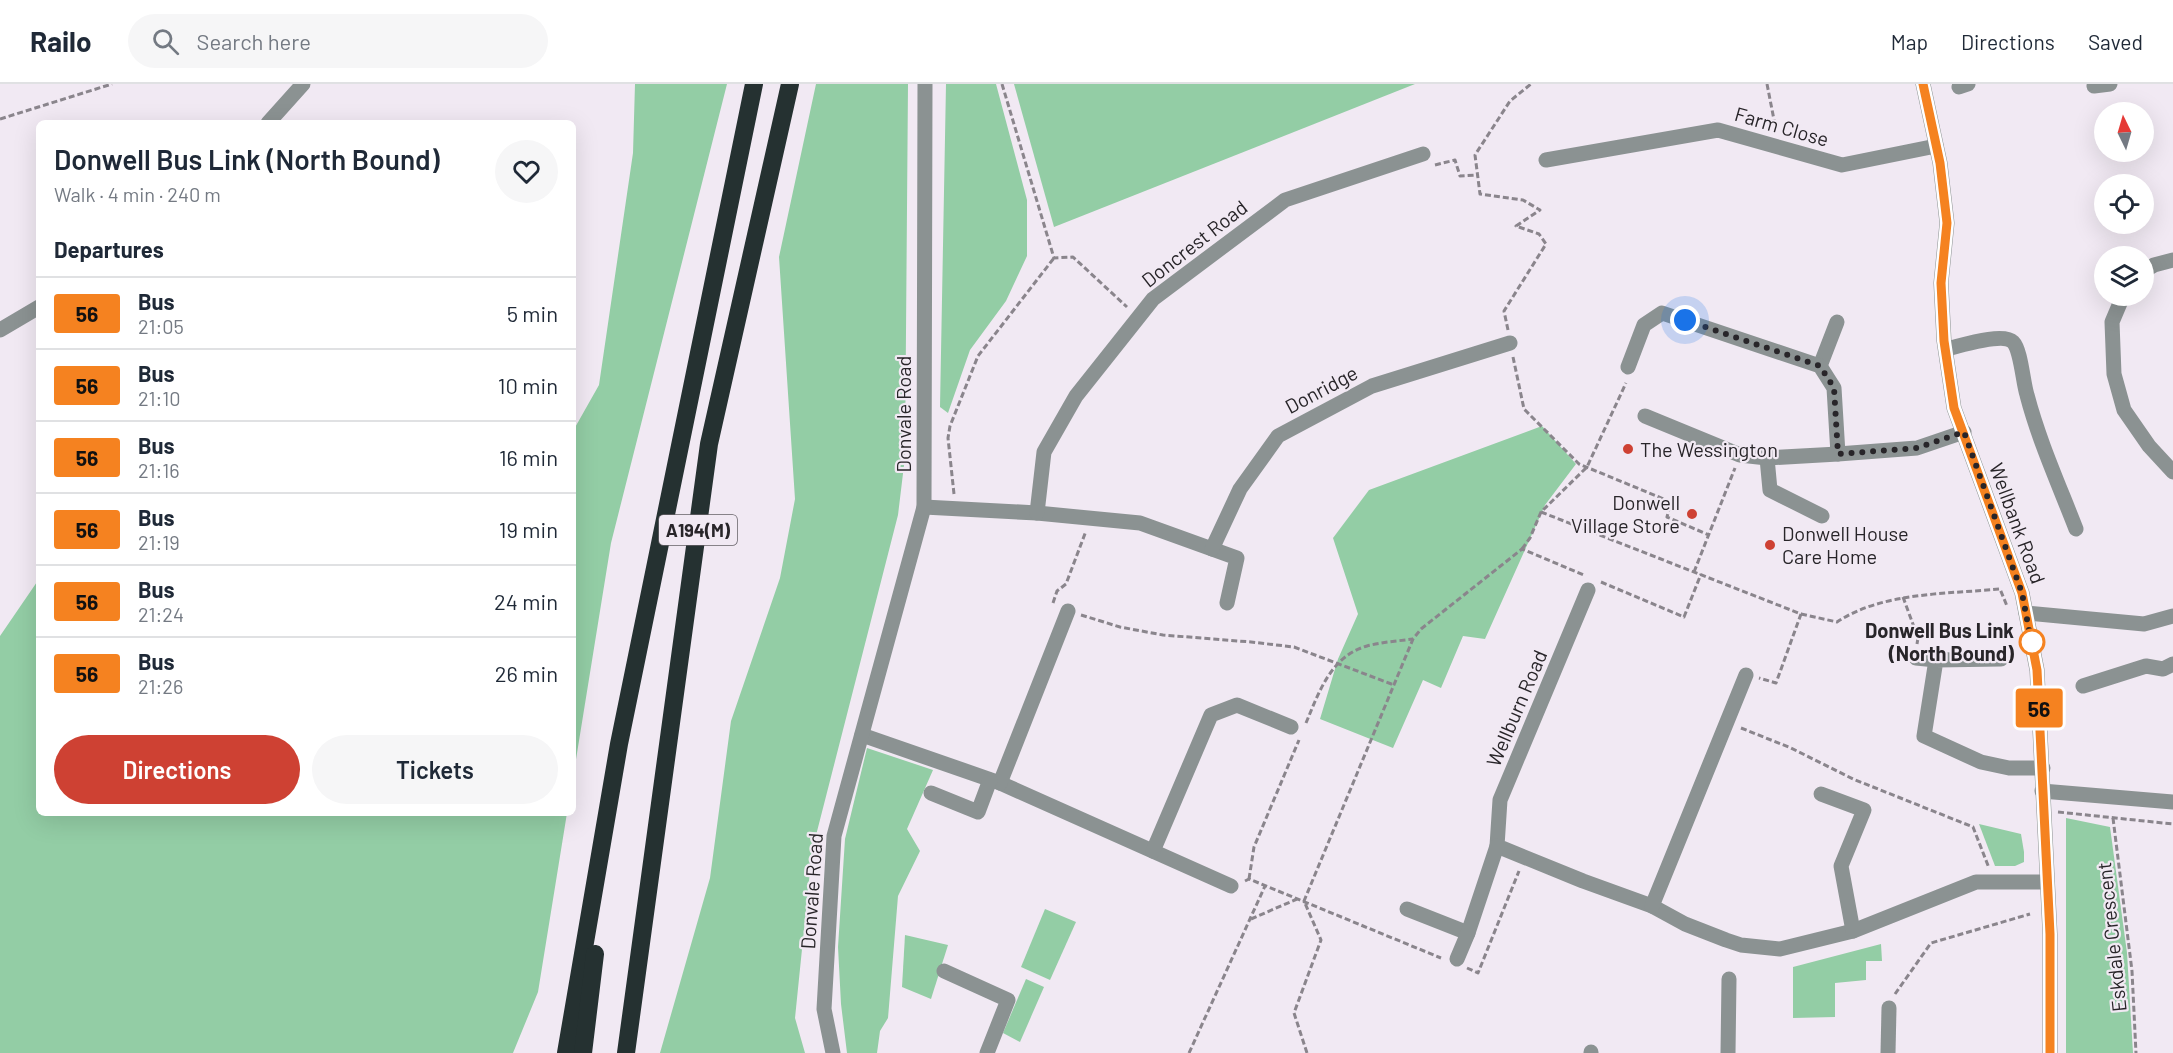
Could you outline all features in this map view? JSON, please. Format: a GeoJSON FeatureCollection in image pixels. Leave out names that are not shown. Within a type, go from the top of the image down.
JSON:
{"type":"FeatureCollection","features":[{"type":"Feature","properties":{"kind":"highway","name":"A194(M)"},"geometry":{"type":"LineString","coordinates":[[566,1053],[619,744],[754,84]]}},
{"type":"Feature","properties":{"kind":"highway","name":"A194(M)"},"geometry":{"type":"LineString","coordinates":[[624,1053],[636,981],[709,444],[789,84]]}},
{"type":"Feature","properties":{"kind":"highway","name":"A194(M)"},"geometry":{"type":"LineString","coordinates":[[583,1053],[619,744]]}},
{"type":"Feature","properties":{"kind":"street"},"geometry":{"type":"LineString","coordinates":[[271,120],[303,84]]}},
{"type":"Feature","properties":{"kind":"street","name":"Donvale Road"},"geometry":{"type":"LineString","coordinates":[[833,1053],[824,1009],[834,836],[924,507],[926,84]]}},
{"type":"Feature","properties":{"kind":"street","name":"Wellbank Road"},"geometry":{"type":"LineString","coordinates":[[1923,84],[1940,163],[1947,223],[1941,283],[1944,341],[1954,408],[2022,593],[2037,670],[2050,934],[2050,1053]]}},
{"type":"Feature","properties":{"kind":"street"},"geometry":{"type":"LineString","coordinates":[[2094,86],[2110,84]]}},
{"type":"Feature","properties":{"kind":"street","name":"Farm Close"},"geometry":{"type":"LineString","coordinates":[[1546,160],[1718,130],[1842,165],[1936,146]]}},
{"type":"Feature","properties":{"kind":"street","name":"Doncrest Road"},"geometry":{"type":"LineString","coordinates":[[1037,513],[1044,452],[1076,396],[1153,299],[1285,200],[1423,154]]}},
{"type":"Feature","properties":{"kind":"street"},"geometry":{"type":"LineString","coordinates":[[2154,265],[2173,260]]}},
{"type":"Feature","properties":{"kind":"street"},"geometry":{"type":"LineString","coordinates":[[2119,306],[2112,322],[2114,374],[2124,410],[2150,446],[2173,472]]}},
{"type":"Feature","properties":{"kind":"street"},"geometry":{"type":"LineString","coordinates":[[0,330],[36,309]]}},
{"type":"Feature","properties":{"kind":"street"},"geometry":{"type":"LineString","coordinates":[[1628,367],[1644,325],[1662,312],[1820,366],[1834,388],[1838,454]]}},
{"type":"Feature","properties":{"kind":"street"},"geometry":{"type":"LineString","coordinates":[[1820,366],[1837,322]]}},
{"type":"Feature","properties":{"kind":"street"},"geometry":{"type":"LineString","coordinates":[[1946,350],[2002,337],[2013,341],[2017,349],[2026,394],[2076,529]]}},
{"type":"Feature","properties":{"kind":"street","name":"Donridge"},"geometry":{"type":"LineString","coordinates":[[1212,549],[1240,489],[1278,436],[1372,386],[1510,343]]}},
{"type":"Feature","properties":{"kind":"street"},"geometry":{"type":"LineString","coordinates":[[1645,416],[1740,455],[1767,458],[1917,448],[1964,432]]}},
{"type":"Feature","properties":{"kind":"street"},"geometry":{"type":"LineString","coordinates":[[1767,458],[1770,490],[1822,516]]}},
{"type":"Feature","properties":{"kind":"street"},"geometry":{"type":"LineString","coordinates":[[924,507],[1037,513],[1140,523],[1237,558],[1227,603]]}},
{"type":"Feature","properties":{"kind":"street","name":"Wellburn Road"},"geometry":{"type":"LineString","coordinates":[[1457,959],[1497,846],[1500,800],[1588,590]]}},
{"type":"Feature","properties":{"kind":"street"},"geometry":{"type":"LineString","coordinates":[[931,793],[978,812],[995,782],[1068,611]]}},
{"type":"Feature","properties":{"kind":"street"},"geometry":{"type":"LineString","coordinates":[[2026,613],[2144,624],[2173,617]]}},
{"type":"Feature","properties":{"kind":"street"},"geometry":{"type":"LineString","coordinates":[[1916,658],[2001,659]]}},
{"type":"Feature","properties":{"kind":"street"},"geometry":{"type":"LineString","coordinates":[[1936,660],[1924,736],[1981,762],[2009,768],[2043,768]]}},
{"type":"Feature","properties":{"kind":"street"},"geometry":{"type":"LineString","coordinates":[[2082,686],[2146,666],[2163,669],[2173,664]]}},
{"type":"Feature","properties":{"kind":"street"},"geometry":{"type":"LineString","coordinates":[[1652,906],[1746,675]]}},
{"type":"Feature","properties":{"kind":"street"},"geometry":{"type":"LineString","coordinates":[[1153,851],[1211,715],[1237,705],[1298,731]]}},
{"type":"Feature","properties":{"kind":"street"},"geometry":{"type":"LineString","coordinates":[[862,735],[995,782],[1231,886]]}},
{"type":"Feature","properties":{"kind":"street"},"geometry":{"type":"LineString","coordinates":[[2042,791],[2173,802]]}},
{"type":"Feature","properties":{"kind":"street"},"geometry":{"type":"LineString","coordinates":[[1821,794],[1864,810],[1841,866],[1853,931]]}},
{"type":"Feature","properties":{"kind":"street"},"geometry":{"type":"LineString","coordinates":[[1497,846],[1652,906],[1685,924],[1741,945],[1780,950],[1853,931],[1976,882],[2047,882]]}},
{"type":"Feature","properties":{"kind":"street"},"geometry":{"type":"LineString","coordinates":[[1407,909],[1468,933]]}},
{"type":"Feature","properties":{"kind":"street"},"geometry":{"type":"LineString","coordinates":[[945,971],[1008,1000],[987,1053]]}},
{"type":"Feature","properties":{"kind":"street"},"geometry":{"type":"LineString","coordinates":[[1728,1053],[1730,979]]}},
{"type":"Feature","properties":{"kind":"street"},"geometry":{"type":"LineString","coordinates":[[1888,1053],[1889,1008]]}},
{"type":"Feature","properties":{"kind":"path"},"geometry":{"type":"LineString","coordinates":[[0,119],[112,84]]}},
{"type":"Feature","properties":{"kind":"path"},"geometry":{"type":"LineString","coordinates":[[1002,84],[1054,258]]}},
{"type":"Feature","properties":{"kind":"path"},"geometry":{"type":"LineString","coordinates":[[1531,84],[1510,101],[1475,155],[1480,194],[1523,200],[1539,210],[1516,226],[1539,234],[1546,244],[1504,312],[1524,409],[1579,464],[1671,502],[1667,517],[1708,535]]}},
{"type":"Feature","properties":{"kind":"path"},"geometry":{"type":"LineString","coordinates":[[1767,84],[1779,147]]}},
{"type":"Feature","properties":{"kind":"path"},"geometry":{"type":"LineString","coordinates":[[1423,154],[1426,167],[1455,160],[1460,176],[1477,175]]}},
{"type":"Feature","properties":{"kind":"path"},"geometry":{"type":"LineString","coordinates":[[956,509],[948,438],[950,426],[978,356],[1054,258],[1073,257],[1139,317]]}},
{"type":"Feature","properties":{"kind":"path"},"geometry":{"type":"LineString","coordinates":[[1307,1053],[1294,1014],[1321,940],[1304,901],[1413,639],[1421,628],[1522,549],[1530,538],[1541,512],[1587,467],[1623,388],[1632,375],[1628,367]]}},
{"type":"Feature","properties":{"kind":"path"},"geometry":{"type":"LineString","coordinates":[[1694,572],[1740,455]]}},
{"type":"Feature","properties":{"kind":"path"},"geometry":{"type":"LineString","coordinates":[[1541,512],[1801,614],[1836,622],[1848,615],[1902,597],[2000,589],[2012,616],[2026,613]]}},
{"type":"Feature","properties":{"kind":"path"},"geometry":{"type":"LineString","coordinates":[[1090,518],[1066,584],[1057,591],[1053,603],[1068,611],[1120,627],[1163,635],[1294,647],[1394,685]]}},
{"type":"Feature","properties":{"kind":"path"},"geometry":{"type":"LineString","coordinates":[[1522,549],[1684,617],[1701,574]]}},
{"type":"Feature","properties":{"kind":"path"},"geometry":{"type":"LineString","coordinates":[[1902,597],[1918,638],[1916,658]]}},
{"type":"Feature","properties":{"kind":"path"},"geometry":{"type":"LineString","coordinates":[[1746,675],[1776,683],[1801,614]]}},
{"type":"Feature","properties":{"kind":"path"},"geometry":{"type":"LineString","coordinates":[[1249,879],[1254,847],[1298,731],[1322,685],[1337,663],[1365,647],[1413,639]]}},
{"type":"Feature","properties":{"kind":"path"},"geometry":{"type":"LineString","coordinates":[[1725,722],[1791,748],[1853,779],[1973,827],[1995,882]]}},
{"type":"Feature","properties":{"kind":"path"},"geometry":{"type":"LineString","coordinates":[[2044,810],[2173,824]]}},
{"type":"Feature","properties":{"kind":"path","name":"Eskdale Crescent"},"geometry":{"type":"LineString","coordinates":[[2113,818],[2132,971],[2136,1053]]}},
{"type":"Feature","properties":{"kind":"path"},"geometry":{"type":"LineString","coordinates":[[1231,886],[1249,879],[1304,901]]}},
{"type":"Feature","properties":{"kind":"path"},"geometry":{"type":"LineString","coordinates":[[1189,1053],[1265,886]]}},
{"type":"Feature","properties":{"kind":"path"},"geometry":{"type":"LineString","coordinates":[[1250,920],[1298,899]]}},
{"type":"Feature","properties":{"kind":"path"},"geometry":{"type":"LineString","coordinates":[[1889,1008],[1893,997],[1931,944],[2030,914]]}},
{"type":"Feature","properties":{"kind":"green space"},"geometry":{"type":"Polygon","coordinates":[[[635,84],[727,84],[611,543],[576,759],[576,426],[599,385],[633,153],[635,84]]]}},
{"type":"Feature","properties":{"kind":"green space"},"geometry":{"type":"Polygon","coordinates":[[[816,84],[908,84],[905,457],[898,515],[812,851],[795,1018],[805,1053],[660,1053],[710,878],[731,721],[780,578],[795,499],[779,257],[816,84]]]}},
{"type":"Feature","properties":{"kind":"green space"},"geometry":{"type":"Polygon","coordinates":[[[946,84],[996,84],[1027,200],[1027,256],[1006,301],[970,350],[948,413],[940,407],[946,84]]]}},
{"type":"Feature","properties":{"kind":"green space"},"geometry":{"type":"Polygon","coordinates":[[[1014,84],[1415,84],[1054,227],[1014,84]]]}},
{"type":"Feature","properties":{"kind":"green space"},"geometry":{"type":"Polygon","coordinates":[[[1542,426],[1576,464],[1545,505],[1485,639],[1463,636],[1441,688],[1423,680],[1393,748],[1320,719],[1338,659],[1358,614],[1333,538],[1369,490],[1542,426]]]}},
{"type":"Feature","properties":{"kind":"green space"},"geometry":{"type":"Polygon","coordinates":[[[36,583],[36,816],[567,816],[538,992],[513,1053],[0,1053],[0,636],[36,583]]]}},
{"type":"Feature","properties":{"kind":"green space"},"geometry":{"type":"Polygon","coordinates":[[[867,748],[933,770],[907,829],[920,851],[898,896],[888,1018],[880,1031],[877,1053],[847,1053],[841,1004],[838,947],[845,839],[867,748]]]}},
{"type":"Feature","properties":{"kind":"green space"},"geometry":{"type":"Polygon","coordinates":[[[2066,818],[2110,827],[2127,953],[2133,1053],[2066,1053],[2066,818]]]}},
{"type":"Feature","properties":{"kind":"green space"},"geometry":{"type":"Polygon","coordinates":[[[1979,824],[2021,834],[2024,862],[2015,866],[1995,866],[1979,824]]]}},
{"type":"Feature","properties":{"kind":"green space"},"geometry":{"type":"Polygon","coordinates":[[[1045,909],[1076,922],[1050,980],[1021,967],[1045,909]]]}},
{"type":"Feature","properties":{"kind":"green space"},"geometry":{"type":"Polygon","coordinates":[[[905,935],[948,945],[931,999],[902,987],[905,935]]]}},
{"type":"Feature","properties":{"kind":"green space"},"geometry":{"type":"Polygon","coordinates":[[[1881,944],[1882,961],[1866,961],[1866,980],[1835,983],[1835,1017],[1793,1018],[1793,967],[1881,944]]]}},
{"type":"Feature","properties":{"kind":"green space"},"geometry":{"type":"Polygon","coordinates":[[[1026,979],[1044,987],[1020,1042],[1003,1033],[1026,979]]]}},
{"type":"Feature","properties":{"kind":"bus line","name":"56"},"geometry":{"type":"LineString","coordinates":[[1923,84],[1940,163],[1947,223],[1941,283],[1944,341],[1954,408],[2022,593],[2037,670],[2050,934],[2050,1053]]}},
{"type":"Feature","properties":{"kind":"place","name":"The Wessington"},"geometry":{"type":"Point","coordinates":[1628,449]}},
{"type":"Feature","properties":{"kind":"place","name":"Donwell Village Store"},"geometry":{"type":"Point","coordinates":[1692,514]}},
{"type":"Feature","properties":{"kind":"place","name":"Donwell House Care Home"},"geometry":{"type":"Point","coordinates":[1770,545]}},
{"type":"Feature","properties":{"kind":"place","name":"Donwell Bus Link (North Bound)"},"geometry":{"type":"Point","coordinates":[2032,642]}},
{"type":"Feature","properties":{"kind":"route"},"geometry":{"type":"LineString","coordinates":[[1685,320],[1820,366],[1834,388],[1838,454],[1917,448],[1964,432],[2022,593],[2033,651],[2032,642]]}}]}
